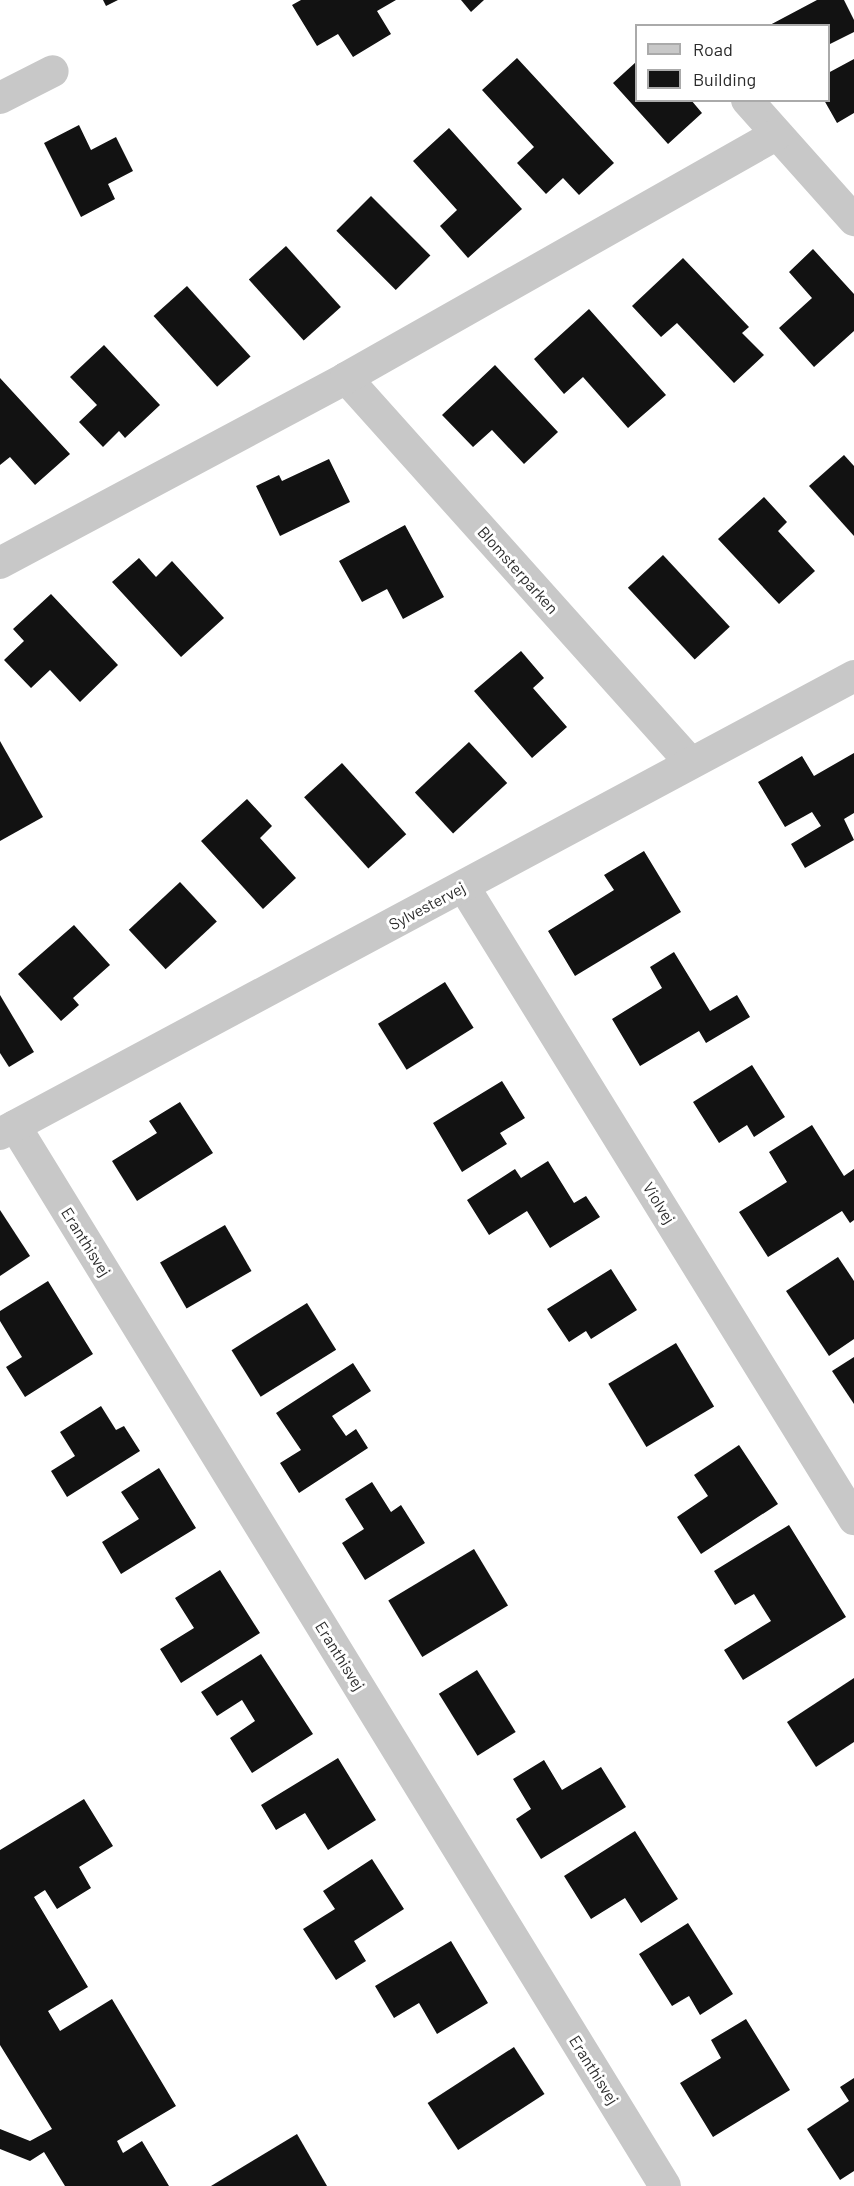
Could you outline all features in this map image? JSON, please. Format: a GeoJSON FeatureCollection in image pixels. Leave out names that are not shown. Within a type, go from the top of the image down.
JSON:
{"type":"FeatureCollection","features":[{"type":"Feature","properties":{"kind":"street"},"geometry":{"type":"LineString","coordinates":[[0,98],[53,71]]}},
{"type":"Feature","properties":{"kind":"street"},"geometry":{"type":"LineString","coordinates":[[749,102],[854,220]]}},
{"type":"Feature","properties":{"kind":"street"},"geometry":{"type":"LineString","coordinates":[[0,563],[346,378],[777,134]]}},
{"type":"Feature","properties":{"kind":"street","name":"Blomsterparken"},"geometry":{"type":"LineString","coordinates":[[346,378],[690,762]]}},
{"type":"Feature","properties":{"kind":"street","name":"Sylvestervej"},"geometry":{"type":"LineString","coordinates":[[7,1130],[854,676]]}},
{"type":"Feature","properties":{"kind":"street","name":"Violvej"},"geometry":{"type":"LineString","coordinates":[[464,887],[854,1519]]}},
{"type":"Feature","properties":{"kind":"street","name":"Eranthisvej"},"geometry":{"type":"LineString","coordinates":[[7,1130],[665,2186]]}},
{"type":"Feature","properties":{"kind":"building"},"geometry":{"type":"Polygon","coordinates":[[[103,0],[118,0],[106,6],[103,0]]]}},
{"type":"Feature","properties":{"kind":"building"},"geometry":{"type":"Polygon","coordinates":[[[301,0],[396,0],[377,11],[391,34],[353,57],[338,34],[317,46],[292,5],[301,0]]]}},
{"type":"Feature","properties":{"kind":"building"},"geometry":{"type":"Polygon","coordinates":[[[461,0],[484,0],[471,12],[461,0]]]}},
{"type":"Feature","properties":{"kind":"building"},"geometry":{"type":"Polygon","coordinates":[[[817,0],[844,0],[854,20],[854,32],[830,44],[830,24],[772,24],[817,0]]]}},
{"type":"Feature","properties":{"kind":"building"},"geometry":{"type":"Polygon","coordinates":[[[517,58],[614,163],[579,195],[563,178],[546,194],[517,163],[534,147],[482,90],[517,58]]]}},
{"type":"Feature","properties":{"kind":"building"},"geometry":{"type":"Polygon","coordinates":[[[854,59],[854,113],[837,123],[825,102],[830,102],[830,72],[854,59]]]}},
{"type":"Feature","properties":{"kind":"building"},"geometry":{"type":"Polygon","coordinates":[[[635,63],[635,102],[693,102],[702,113],[668,144],[613,83],[635,63]]]}},
{"type":"Feature","properties":{"kind":"building"},"geometry":{"type":"Polygon","coordinates":[[[79,125],[91,150],[116,137],[133,171],[108,184],[115,199],[81,217],[44,143],[79,125]]]}},
{"type":"Feature","properties":{"kind":"building"},"geometry":{"type":"Polygon","coordinates":[[[449,128],[522,209],[468,258],[440,226],[457,210],[413,161],[449,128]]]}},
{"type":"Feature","properties":{"kind":"building"},"geometry":{"type":"Polygon","coordinates":[[[371,196],[430,255],[396,290],[336,231],[371,196]]]}},
{"type":"Feature","properties":{"kind":"building"},"geometry":{"type":"Polygon","coordinates":[[[286,246],[341,307],[304,340],[249,279],[286,246]]]}},
{"type":"Feature","properties":{"kind":"building"},"geometry":{"type":"Polygon","coordinates":[[[813,249],[854,294],[854,331],[814,367],[779,328],[812,298],[789,272],[813,249]]]}},
{"type":"Feature","properties":{"kind":"building"},"geometry":{"type":"Polygon","coordinates":[[[683,258],[749,327],[742,333],[764,355],[734,383],[677,323],[661,337],[632,306],[683,258]]]}},
{"type":"Feature","properties":{"kind":"building"},"geometry":{"type":"Polygon","coordinates":[[[187,286],[251,357],[217,387],[154,316],[187,286]]]}},
{"type":"Feature","properties":{"kind":"building"},"geometry":{"type":"Polygon","coordinates":[[[589,309],[666,395],[628,428],[583,377],[564,394],[534,359],[589,309]]]}},
{"type":"Feature","properties":{"kind":"building"},"geometry":{"type":"Polygon","coordinates":[[[104,345],[160,405],[125,438],[119,431],[103,447],[79,422],[97,405],[70,377],[104,345]]]}},
{"type":"Feature","properties":{"kind":"building"},"geometry":{"type":"Polygon","coordinates":[[[495,365],[558,432],[524,464],[492,430],[473,447],[442,415],[495,365]]]}},
{"type":"Feature","properties":{"kind":"building"},"geometry":{"type":"Polygon","coordinates":[[[0,378],[70,454],[35,485],[10,457],[0,465],[0,378]]]}},
{"type":"Feature","properties":{"kind":"building"},"geometry":{"type":"Polygon","coordinates":[[[844,455],[854,466],[854,536],[809,486],[844,455]]]}},
{"type":"Feature","properties":{"kind":"building"},"geometry":{"type":"Polygon","coordinates":[[[329,459],[350,502],[280,536],[256,486],[279,475],[282,481],[329,459]]]}},
{"type":"Feature","properties":{"kind":"building"},"geometry":{"type":"Polygon","coordinates":[[[764,497],[787,522],[778,531],[815,571],[779,604],[718,539],[764,497]]]}},
{"type":"Feature","properties":{"kind":"building"},"geometry":{"type":"Polygon","coordinates":[[[405,525],[444,597],[403,619],[387,589],[362,602],[339,561],[405,525]]]}},
{"type":"Feature","properties":{"kind":"building"},"geometry":{"type":"Polygon","coordinates":[[[663,555],[730,627],[695,659],[628,588],[663,555]]]}},
{"type":"Feature","properties":{"kind":"building"},"geometry":{"type":"Polygon","coordinates":[[[139,558],[156,577],[172,561],[224,618],[181,657],[112,582],[139,558]]]}},
{"type":"Feature","properties":{"kind":"building"},"geometry":{"type":"Polygon","coordinates":[[[51,594],[118,665],[80,702],[50,670],[31,688],[4,660],[24,641],[13,629],[51,594]]]}},
{"type":"Feature","properties":{"kind":"building"},"geometry":{"type":"Polygon","coordinates":[[[521,651],[544,678],[533,688],[567,727],[532,758],[474,691],[521,651]]]}},
{"type":"Feature","properties":{"kind":"building"},"geometry":{"type":"Polygon","coordinates":[[[0,741],[43,817],[0,841],[0,741]]]}},
{"type":"Feature","properties":{"kind":"building"},"geometry":{"type":"Polygon","coordinates":[[[469,742],[507,783],[453,833],[415,792],[469,742]]]}},
{"type":"Feature","properties":{"kind":"building"},"geometry":{"type":"Polygon","coordinates":[[[854,753],[854,813],[844,819],[854,840],[805,868],[791,844],[821,826],[812,812],[785,827],[758,782],[802,756],[814,776],[854,753]]]}},
{"type":"Feature","properties":{"kind":"building"},"geometry":{"type":"Polygon","coordinates":[[[342,763],[406,834],[368,868],[304,797],[342,763]]]}},
{"type":"Feature","properties":{"kind":"building"},"geometry":{"type":"Polygon","coordinates":[[[247,799],[272,826],[260,838],[296,878],[263,909],[201,841],[247,799]]]}},
{"type":"Feature","properties":{"kind":"building"},"geometry":{"type":"Polygon","coordinates":[[[644,851],[681,912],[575,976],[548,931],[614,890],[604,875],[644,851]]]}},
{"type":"Feature","properties":{"kind":"building"},"geometry":{"type":"Polygon","coordinates":[[[180,882],[217,921],[166,969],[129,930],[180,882]]]}},
{"type":"Feature","properties":{"kind":"building"},"geometry":{"type":"Polygon","coordinates":[[[74,925],[110,965],[73,998],[79,1005],[61,1021],[18,974],[74,925]]]}},
{"type":"Feature","properties":{"kind":"building"},"geometry":{"type":"Polygon","coordinates":[[[674,952],[710,1011],[737,995],[750,1017],[706,1043],[699,1031],[640,1066],[612,1019],[662,988],[650,967],[674,952]]]}},
{"type":"Feature","properties":{"kind":"building"},"geometry":{"type":"Polygon","coordinates":[[[445,982],[474,1028],[407,1070],[378,1024],[445,982]]]}},
{"type":"Feature","properties":{"kind":"building"},"geometry":{"type":"Polygon","coordinates":[[[0,995],[34,1052],[9,1067],[0,1053],[0,995]]]}},
{"type":"Feature","properties":{"kind":"building"},"geometry":{"type":"Polygon","coordinates":[[[752,1065],[785,1117],[754,1137],[747,1125],[719,1143],[693,1102],[752,1065]]]}},
{"type":"Feature","properties":{"kind":"building"},"geometry":{"type":"Polygon","coordinates":[[[502,1081],[525,1118],[500,1133],[507,1144],[462,1172],[433,1123],[502,1081]]]}},
{"type":"Feature","properties":{"kind":"building"},"geometry":{"type":"Polygon","coordinates":[[[180,1102],[213,1153],[137,1201],[112,1161],[157,1133],[149,1121],[180,1102]]]}},
{"type":"Feature","properties":{"kind":"building"},"geometry":{"type":"Polygon","coordinates":[[[812,1125],[844,1176],[854,1169],[854,1220],[850,1223],[842,1211],[768,1257],[739,1212],[787,1182],[769,1152],[812,1125]]]}},
{"type":"Feature","properties":{"kind":"building"},"geometry":{"type":"Polygon","coordinates":[[[548,1161],[574,1203],[586,1196],[600,1217],[550,1248],[527,1211],[489,1235],[467,1200],[515,1169],[521,1178],[548,1161]]]}},
{"type":"Feature","properties":{"kind":"building"},"geometry":{"type":"Polygon","coordinates":[[[0,1210],[30,1256],[0,1276],[0,1210]]]}},
{"type":"Feature","properties":{"kind":"building"},"geometry":{"type":"Polygon","coordinates":[[[225,1225],[252,1271],[187,1308],[160,1262],[225,1225]]]}},
{"type":"Feature","properties":{"kind":"building"},"geometry":{"type":"Polygon","coordinates":[[[838,1257],[854,1281],[854,1339],[829,1356],[786,1291],[838,1257]]]}},
{"type":"Feature","properties":{"kind":"building"},"geometry":{"type":"Polygon","coordinates":[[[611,1269],[637,1310],[591,1339],[586,1331],[569,1342],[547,1309],[611,1269]]]}},
{"type":"Feature","properties":{"kind":"building"},"geometry":{"type":"Polygon","coordinates":[[[48,1281],[93,1354],[25,1397],[6,1367],[22,1357],[0,1321],[0,1311],[48,1281]]]}},
{"type":"Feature","properties":{"kind":"building"},"geometry":{"type":"Polygon","coordinates":[[[307,1303],[336,1350],[261,1397],[232,1350],[307,1303]]]}},
{"type":"Feature","properties":{"kind":"building"},"geometry":{"type":"Polygon","coordinates":[[[676,1343],[714,1406],[646,1447],[608,1384],[676,1343]]]}},
{"type":"Feature","properties":{"kind":"building"},"geometry":{"type":"Polygon","coordinates":[[[854,1357],[854,1404],[832,1371],[854,1357]]]}},
{"type":"Feature","properties":{"kind":"building"},"geometry":{"type":"Polygon","coordinates":[[[353,1363],[371,1391],[332,1416],[346,1436],[356,1429],[368,1448],[299,1493],[280,1463],[301,1450],[276,1413],[353,1363]]]}},
{"type":"Feature","properties":{"kind":"building"},"geometry":{"type":"Polygon","coordinates":[[[101,1406],[116,1430],[124,1426],[140,1451],[67,1497],[51,1471],[75,1456],[60,1432],[101,1406]]]}},
{"type":"Feature","properties":{"kind":"building"},"geometry":{"type":"Polygon","coordinates":[[[739,1445],[778,1504],[701,1554],[677,1517],[708,1496],[694,1475],[739,1445]]]}},
{"type":"Feature","properties":{"kind":"building"},"geometry":{"type":"Polygon","coordinates":[[[159,1468],[196,1528],[121,1574],[102,1542],[139,1519],[121,1492],[159,1468]]]}},
{"type":"Feature","properties":{"kind":"building"},"geometry":{"type":"Polygon","coordinates":[[[372,1482],[391,1512],[401,1505],[425,1543],[365,1580],[342,1543],[364,1529],[345,1499],[372,1482]]]}},
{"type":"Feature","properties":{"kind":"building"},"geometry":{"type":"Polygon","coordinates":[[[789,1525],[846,1617],[743,1680],[724,1650],[771,1621],[754,1594],[735,1605],[714,1571],[789,1525]]]}},
{"type":"Feature","properties":{"kind":"building"},"geometry":{"type":"Polygon","coordinates":[[[474,1549],[508,1606],[422,1657],[388,1601],[474,1549]]]}},
{"type":"Feature","properties":{"kind":"building"},"geometry":{"type":"Polygon","coordinates":[[[220,1570],[260,1633],[181,1683],[160,1649],[194,1628],[175,1598],[220,1570]]]}},
{"type":"Feature","properties":{"kind":"building"},"geometry":{"type":"Polygon","coordinates":[[[261,1654],[313,1734],[252,1773],[230,1738],[255,1721],[242,1700],[217,1716],[201,1692],[261,1654]]]}},
{"type":"Feature","properties":{"kind":"building"},"geometry":{"type":"Polygon","coordinates":[[[477,1670],[516,1732],[478,1756],[439,1694],[477,1670]]]}},
{"type":"Feature","properties":{"kind":"building"},"geometry":{"type":"Polygon","coordinates":[[[854,1678],[854,1742],[816,1767],[787,1722],[854,1678]]]}},
{"type":"Feature","properties":{"kind":"building"},"geometry":{"type":"Polygon","coordinates":[[[338,1758],[376,1820],[328,1850],[305,1813],[276,1830],[261,1805],[338,1758]]]}},
{"type":"Feature","properties":{"kind":"building"},"geometry":{"type":"Polygon","coordinates":[[[544,1760],[562,1790],[601,1767],[626,1807],[541,1859],[516,1819],[531,1809],[513,1779],[544,1760]]]}},
{"type":"Feature","properties":{"kind":"building"},"geometry":{"type":"Polygon","coordinates":[[[84,1799],[113,1846],[79,1867],[91,1888],[57,1909],[45,1890],[34,1897],[88,1987],[48,2011],[60,2031],[112,1999],[176,2106],[117,2141],[123,2153],[142,2141],[169,2186],[65,2186],[44,2152],[30,2161],[0,2149],[0,2129],[30,2141],[52,2129],[0,2045],[0,1850],[84,1799]]]}},
{"type":"Feature","properties":{"kind":"building"},"geometry":{"type":"Polygon","coordinates":[[[635,1831],[678,1899],[641,1923],[625,1898],[591,1919],[564,1876],[635,1831]]]}},
{"type":"Feature","properties":{"kind":"building"},"geometry":{"type":"Polygon","coordinates":[[[372,1859],[404,1909],[354,1941],[366,1961],[336,1980],[303,1929],[335,1909],[323,1891],[372,1859]]]}},
{"type":"Feature","properties":{"kind":"building"},"geometry":{"type":"Polygon","coordinates":[[[688,1923],[733,1994],[700,2015],[689,1996],[672,2006],[639,1954],[688,1923]]]}},
{"type":"Feature","properties":{"kind":"building"},"geometry":{"type":"Polygon","coordinates":[[[451,1941],[488,2003],[437,2034],[419,2003],[394,2018],[375,1986],[451,1941]]]}},
{"type":"Feature","properties":{"kind":"building"},"geometry":{"type":"Polygon","coordinates":[[[746,2019],[790,2090],[713,2137],[680,2083],[721,2058],[711,2040],[746,2019]]]}},
{"type":"Feature","properties":{"kind":"building"},"geometry":{"type":"Polygon","coordinates":[[[514,2047],[544,2094],[458,2150],[428,2103],[514,2047]]]}},
{"type":"Feature","properties":{"kind":"building"},"geometry":{"type":"Polygon","coordinates":[[[854,2078],[854,2171],[840,2180],[807,2129],[849,2101],[840,2087],[854,2078]]]}},
{"type":"Feature","properties":{"kind":"building"},"geometry":{"type":"Polygon","coordinates":[[[297,2134],[327,2186],[211,2186],[297,2134]]]}}]}
